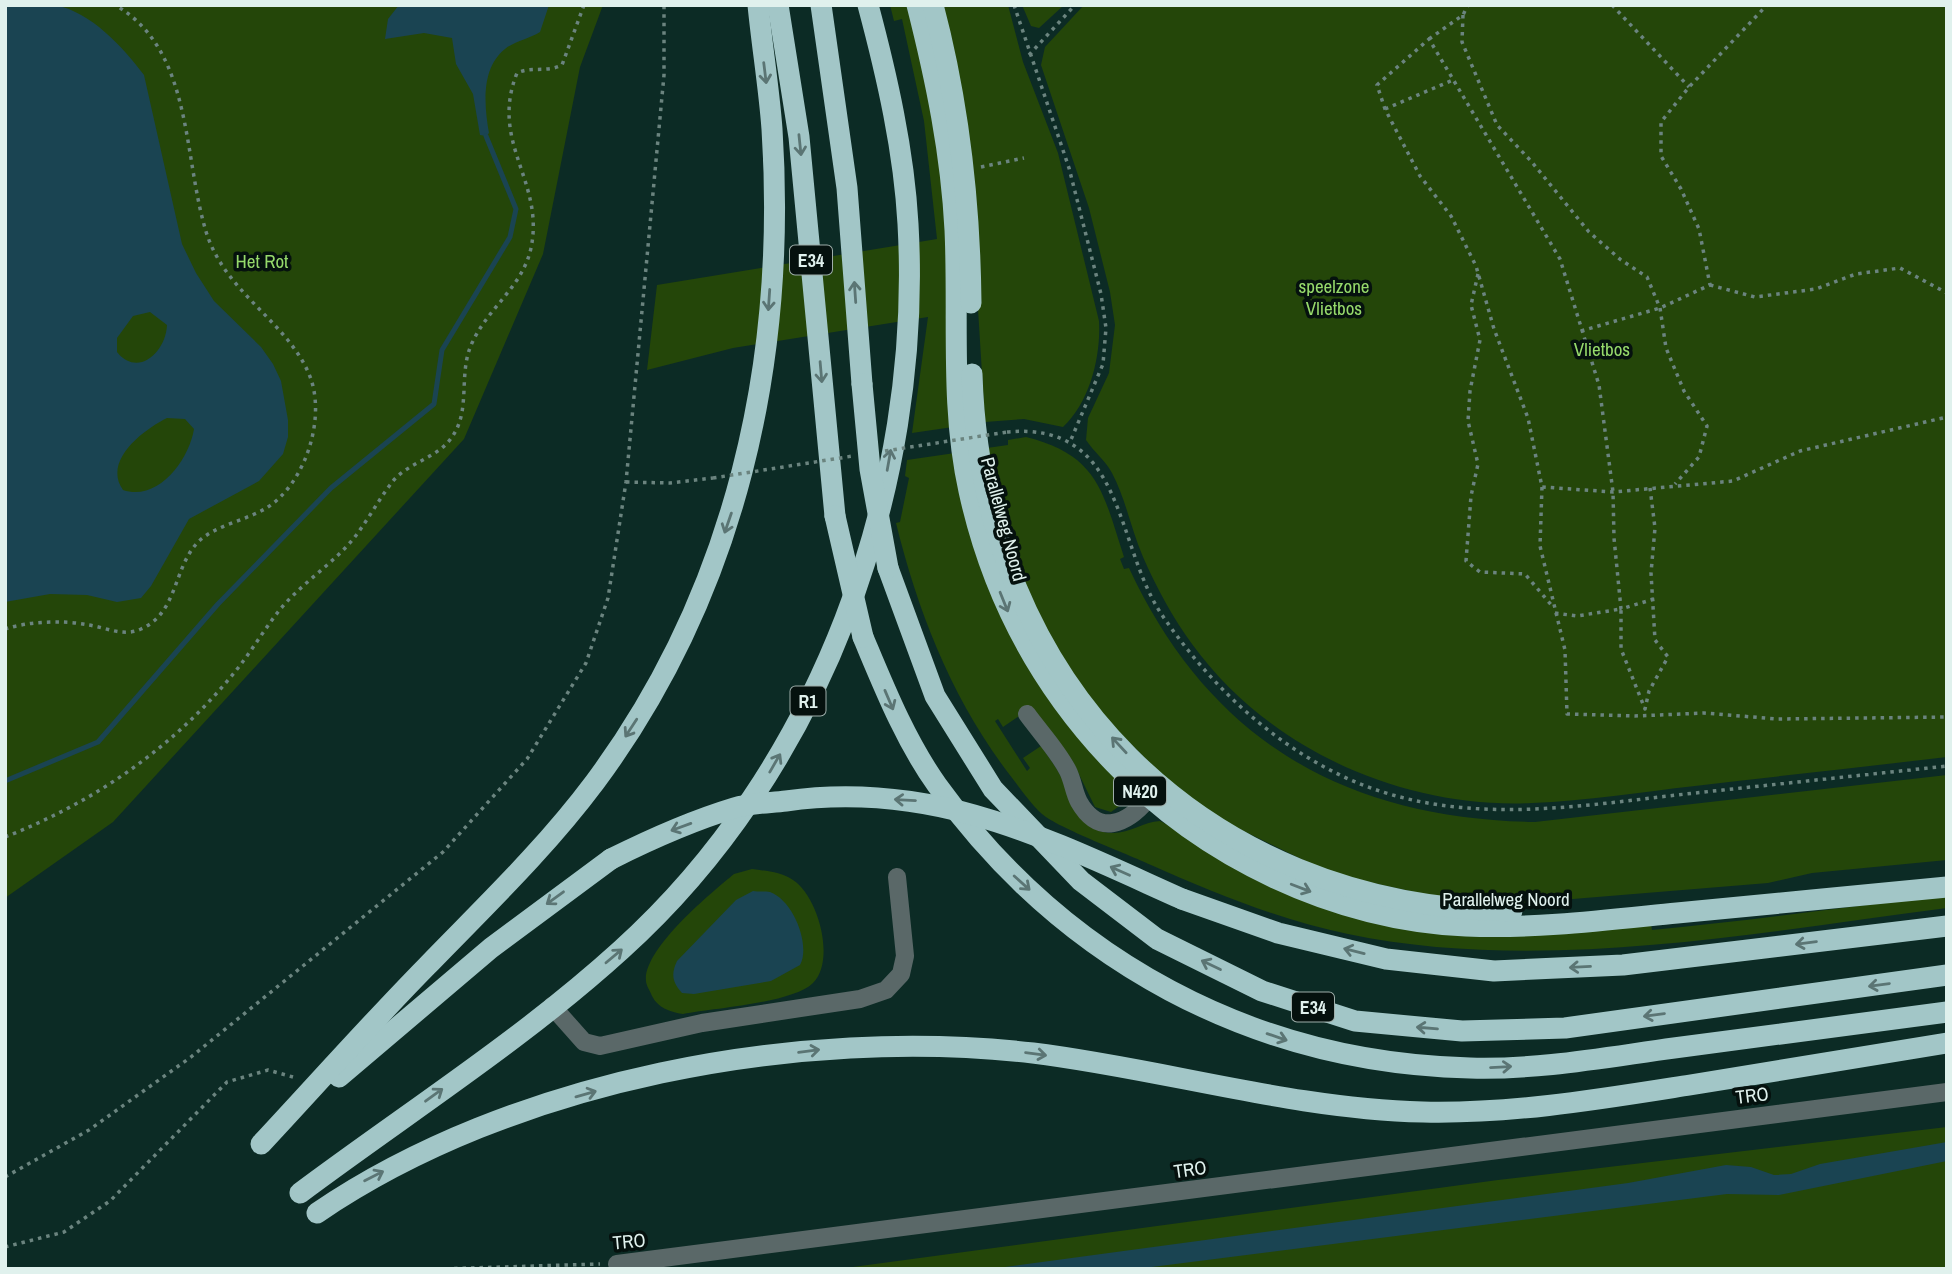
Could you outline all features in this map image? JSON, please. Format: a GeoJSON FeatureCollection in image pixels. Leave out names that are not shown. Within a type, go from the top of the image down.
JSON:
{"type":"FeatureCollection","features":[{"type":"Feature","properties":{"kind":"highway"},"geometry":{"type":"LineString","coordinates":[[758,5],[772,129],[775,221],[765,362],[752,443],[709,575],[661,676],[596,781],[489,905],[428,965],[261,1144],[492,947],[611,859],[663,834],[736,807],[822,796],[918,801],[999,820],[1182,899],[1278,933],[1386,959],[1494,971],[1623,965],[1947,926]]}},
{"type":"Feature","properties":{"kind":"highway","name":"E34"},"geometry":{"type":"LineString","coordinates":[[778,5],[799,137],[835,516],[863,637],[894,710],[936,784],[1007,869],[1067,923],[1144,977],[1234,1022],[1304,1046],[1390,1063],[1472,1069],[1553,1065],[1947,1012]]}},
{"type":"Feature","properties":{"kind":"highway","name":"E34"},"geometry":{"type":"LineString","coordinates":[[821,5],[847,188],[870,469],[888,568],[935,696],[993,789],[1081,881],[1157,939],[1262,990],[1355,1021],[1462,1031],[1565,1028],[1947,975]]}},
{"type":"Feature","properties":{"kind":"highway","name":"R1"},"geometry":{"type":"LineString","coordinates":[[300,1193],[552,1006],[622,949],[675,895],[719,844],[761,787],[822,673],[864,560],[886,480],[897,415],[909,279],[908,222],[902,166],[868,5]]}},
{"type":"Feature","properties":{"kind":"highway","name":"Parallelweg Noord"},"geometry":{"type":"LineString","coordinates":[[916,5],[942,109],[954,223],[958,402],[963,457],[969,491],[989,565],[1007,612],[1035,664],[1085,733],[1148,799],[1242,862],[1297,887],[1351,906],[1406,918],[1464,926],[1542,926],[1947,887]]}},
{"type":"Feature","properties":{"kind":"highway","name":"Parallelweg Noord"},"geometry":{"type":"LineString","coordinates":[[933,5],[954,97],[965,167],[971,252],[973,399],[987,506],[1010,578],[1044,644],[1105,731],[1175,800],[1216,829],[1274,860],[1338,885],[1404,902],[1470,911],[1549,911],[1947,873]]}},
{"type":"Feature","properties":{"kind":"highway"},"geometry":{"type":"LineString","coordinates":[[317,1213],[368,1178],[446,1142],[544,1105],[675,1069],[834,1048],[950,1048],[1029,1053],[1120,1065],[1319,1102],[1422,1112],[1560,1106],[1947,1043]]}},
{"type":"Feature","properties":{"kind":"lane"},"geometry":{"type":"LineString","coordinates":[[1027,714],[1067,769],[1077,799],[1086,813],[1103,823],[1122,823],[1134,815],[1148,799]]}},
{"type":"Feature","properties":{"kind":"lane"},"geometry":{"type":"LineString","coordinates":[[552,1006],[584,1042],[600,1046],[702,1023],[860,999],[886,990],[901,974],[905,956],[897,877]]}},
{"type":"Feature","properties":{"kind":"lane","name":"TRO"},"geometry":{"type":"LineString","coordinates":[[617,1264],[1947,1092]]}},
{"type":"Feature","properties":{"kind":"path"},"geometry":{"type":"LineString","coordinates":[[5,629],[56,622],[89,625],[122,633],[140,630],[155,620],[171,600],[184,563],[198,541],[268,507],[288,490],[305,459],[313,433],[315,406],[310,375],[292,345],[229,275],[205,230],[175,82],[164,57],[146,27],[115,5]]}},
{"type":"Feature","properties":{"kind":"path"},"geometry":{"type":"LineString","coordinates":[[5,837],[74,806],[123,778],[153,753],[238,668],[279,610],[354,537],[395,478],[451,439],[462,418],[464,362],[473,340],[490,313],[513,288],[526,265],[531,246],[530,197],[510,136],[511,88],[517,73],[526,69],[551,71],[562,65],[584,5]]}},
{"type":"Feature","properties":{"kind":"path"},"geometry":{"type":"LineString","coordinates":[[5,1177],[89,1130],[225,1031],[443,852],[527,759],[586,663],[608,598],[626,482],[663,75],[664,5]]}},
{"type":"Feature","properties":{"kind":"path"},"geometry":{"type":"LineString","coordinates":[[1014,5],[1060,141],[1080,210],[1101,294],[1106,328],[1103,364],[1070,442]]}},
{"type":"Feature","properties":{"kind":"path"},"geometry":{"type":"LineString","coordinates":[[1029,55],[1075,5]]}},
{"type":"Feature","properties":{"kind":"path"},"geometry":{"type":"LineString","coordinates":[[1468,5],[1462,15],[1429,39],[1377,85],[1385,109],[1420,176],[1451,216],[1478,272],[1494,329],[1528,418],[1542,487],[1540,546],[1564,650],[1567,714],[1635,716],[1704,713],[1777,719],[1947,717]]}},
{"type":"Feature","properties":{"kind":"path"},"geometry":{"type":"LineString","coordinates":[[1612,5],[1689,87]]}},
{"type":"Feature","properties":{"kind":"path"},"geometry":{"type":"LineString","coordinates":[[1710,285],[1699,229],[1681,189],[1661,156],[1661,122],[1689,87],[1767,5]]}},
{"type":"Feature","properties":{"kind":"path"},"geometry":{"type":"LineString","coordinates":[[1462,15],[1462,42],[1497,125],[1531,160],[1589,232],[1621,260],[1647,277],[1660,308],[1666,348],[1684,391],[1707,426],[1699,457],[1674,485]]}},
{"type":"Feature","properties":{"kind":"path"},"geometry":{"type":"LineString","coordinates":[[1429,39],[1472,106],[1500,163],[1560,259],[1599,385],[1613,492],[1614,538],[1621,609],[1620,649],[1645,709],[1649,691],[1668,657],[1655,640],[1651,573],[1656,527],[1650,488]]}},
{"type":"Feature","properties":{"kind":"path"},"geometry":{"type":"LineString","coordinates":[[1385,109],[1453,80]]}},
{"type":"Feature","properties":{"kind":"path"},"geometry":{"type":"LineString","coordinates":[[976,168],[1024,158]]}},
{"type":"Feature","properties":{"kind":"path"},"geometry":{"type":"LineString","coordinates":[[1581,331],[1660,308],[1710,285],[1755,297],[1815,289],[1857,274],[1900,268],[1947,293]]}},
{"type":"Feature","properties":{"kind":"path"},"geometry":{"type":"LineString","coordinates":[[1478,272],[1471,305],[1480,340],[1470,391],[1468,421],[1478,464],[1471,496],[1466,561],[1480,572],[1525,574],[1555,611],[1577,617],[1621,609],[1654,599]]}},
{"type":"Feature","properties":{"kind":"path"},"geometry":{"type":"LineString","coordinates":[[1542,487],[1613,492],[1733,481],[1800,451],[1947,416]]}},
{"type":"Feature","properties":{"kind":"path"},"geometry":{"type":"LineString","coordinates":[[1007,432],[1048,432],[1070,442],[1092,461],[1109,483],[1132,551],[1160,612],[1211,680],[1275,735],[1340,775],[1396,797],[1457,810],[1532,811],[1947,766]]}},
{"type":"Feature","properties":{"kind":"path"},"geometry":{"type":"LineString","coordinates":[[626,482],[670,483],[713,478]]}},
{"type":"Feature","properties":{"kind":"path"},"geometry":{"type":"LineString","coordinates":[[5,1247],[64,1232],[110,1201],[227,1082],[268,1070],[293,1077]]}},
{"type":"Feature","properties":{"kind":"path","name":"TRO"},"geometry":{"type":"LineString","coordinates":[[438,1269],[617,1264]]}},
{"type":"Feature","properties":{"kind":"green space","name":"Het Rot"},"geometry":{"type":"Polygon","coordinates":[[[5,5],[603,5],[580,67],[543,254],[464,439],[113,822],[5,898],[5,5]]]}},
{"type":"Feature","properties":{"kind":"green space"},"geometry":{"type":"Polygon","coordinates":[[[890,5],[1008,5],[1023,62],[1058,153],[1099,321],[1098,349],[1092,378],[1080,405],[1063,427],[1024,419],[985,422],[978,309],[949,314],[953,427],[912,433],[928,317],[733,348],[647,370],[657,285],[937,239],[924,121],[902,19],[894,21],[890,5]]]}},
{"type":"Feature","properties":{"kind":"green space"},"geometry":{"type":"Polygon","coordinates":[[[1022,5],[1064,5],[1039,28],[1031,26],[1022,5]]]}},
{"type":"Feature","properties":{"kind":"green space","name":"Vlietbos"},"geometry":{"type":"Polygon","coordinates":[[[1084,5],[1947,5],[1947,757],[1573,800],[1484,802],[1435,796],[1342,766],[1299,742],[1259,714],[1223,682],[1178,624],[1143,557],[1112,473],[1086,440],[1088,418],[1109,373],[1115,325],[1110,292],[1089,208],[1041,65],[1045,47],[1084,5]]]}},
{"type":"Feature","properties":{"kind":"green space"},"geometry":{"type":"Polygon","coordinates":[[[1026,437],[1069,454],[1084,466],[1094,480],[1110,514],[1124,557],[1120,559],[1124,569],[1129,568],[1162,629],[1200,681],[1243,724],[1292,759],[1345,786],[1404,806],[1467,817],[1535,822],[1947,775],[1947,860],[1812,873],[1768,883],[1523,903],[1451,900],[1332,874],[1221,820],[1163,776],[1103,716],[1062,659],[1037,616],[997,502],[987,448],[1008,445],[1008,440],[1026,437]]]}},
{"type":"Feature","properties":{"kind":"green space"},"geometry":{"type":"Polygon","coordinates":[[[955,453],[1124,787],[1125,802],[1111,812],[1095,807],[1072,760],[1031,708],[1003,727],[998,719],[995,721],[1027,771],[1030,768],[1023,758],[1041,746],[1059,773],[1084,821],[1101,832],[1119,833],[1160,821],[1337,909],[1651,924],[1652,930],[1947,896],[1947,908],[1723,938],[1647,945],[1571,950],[1495,950],[1421,945],[1348,934],[1272,913],[1199,886],[1077,833],[1050,820],[1037,809],[986,742],[953,683],[915,589],[896,523],[900,522],[909,478],[905,476],[907,460],[955,453]]]}},
{"type":"Feature","properties":{"kind":"green space"},"geometry":{"type":"Polygon","coordinates":[[[752,869],[788,877],[802,888],[810,900],[821,929],[823,959],[820,973],[813,983],[803,990],[771,1000],[683,1014],[669,1011],[655,1000],[647,986],[648,968],[655,953],[666,938],[710,894],[734,874],[752,869]]]}},
{"type":"Feature","properties":{"kind":"green space"},"geometry":{"type":"Polygon","coordinates":[[[1947,1127],[1947,1269],[838,1269],[1498,1180],[1947,1127]]]}},
{"type":"Feature","properties":{"kind":"water"},"geometry":{"type":"Polygon","coordinates":[[[49,4],[68,9],[93,23],[116,42],[144,75],[182,244],[214,301],[261,347],[273,364],[281,381],[288,420],[288,437],[283,454],[259,481],[189,519],[151,586],[141,598],[117,602],[87,595],[50,594],[5,602],[5,5],[49,4]],[[150,312],[133,316],[117,338],[117,352],[134,363],[150,358],[162,344],[165,335],[167,325],[150,312]],[[167,418],[138,438],[122,457],[118,479],[123,490],[148,490],[170,476],[179,465],[194,429],[185,419],[167,418]]]}},
{"type":"Feature","properties":{"kind":"water"},"geometry":{"type":"Polygon","coordinates":[[[399,5],[549,5],[540,32],[505,49],[492,66],[486,88],[489,133],[486,136],[480,135],[473,94],[456,64],[452,38],[424,33],[385,39],[388,19],[399,5]]]}},
{"type":"Feature","properties":{"kind":"water"},"geometry":{"type":"Polygon","coordinates":[[[753,891],[770,892],[786,904],[792,913],[798,924],[803,946],[800,965],[771,981],[694,994],[682,993],[674,978],[677,961],[736,900],[753,891]]]}},
{"type":"Feature","properties":{"kind":"water"},"geometry":{"type":"Polygon","coordinates":[[[1947,1142],[1947,1161],[1779,1195],[1727,1194],[1136,1269],[990,1269],[1628,1183],[1726,1165],[1751,1167],[1774,1175],[1791,1174],[1820,1164],[1947,1142]]]}},
{"type":"Feature","properties":{"kind":"waterway"},"geometry":{"type":"LineString","coordinates":[[5,781],[98,742],[218,604],[331,488],[434,404],[442,350],[510,237],[516,209],[486,136]]}},
{"type":"Feature","properties":{"kind":"park label","name":"speelzone Vlietbos"},"geometry":{"type":"Point","coordinates":[1334,297]}}]}
